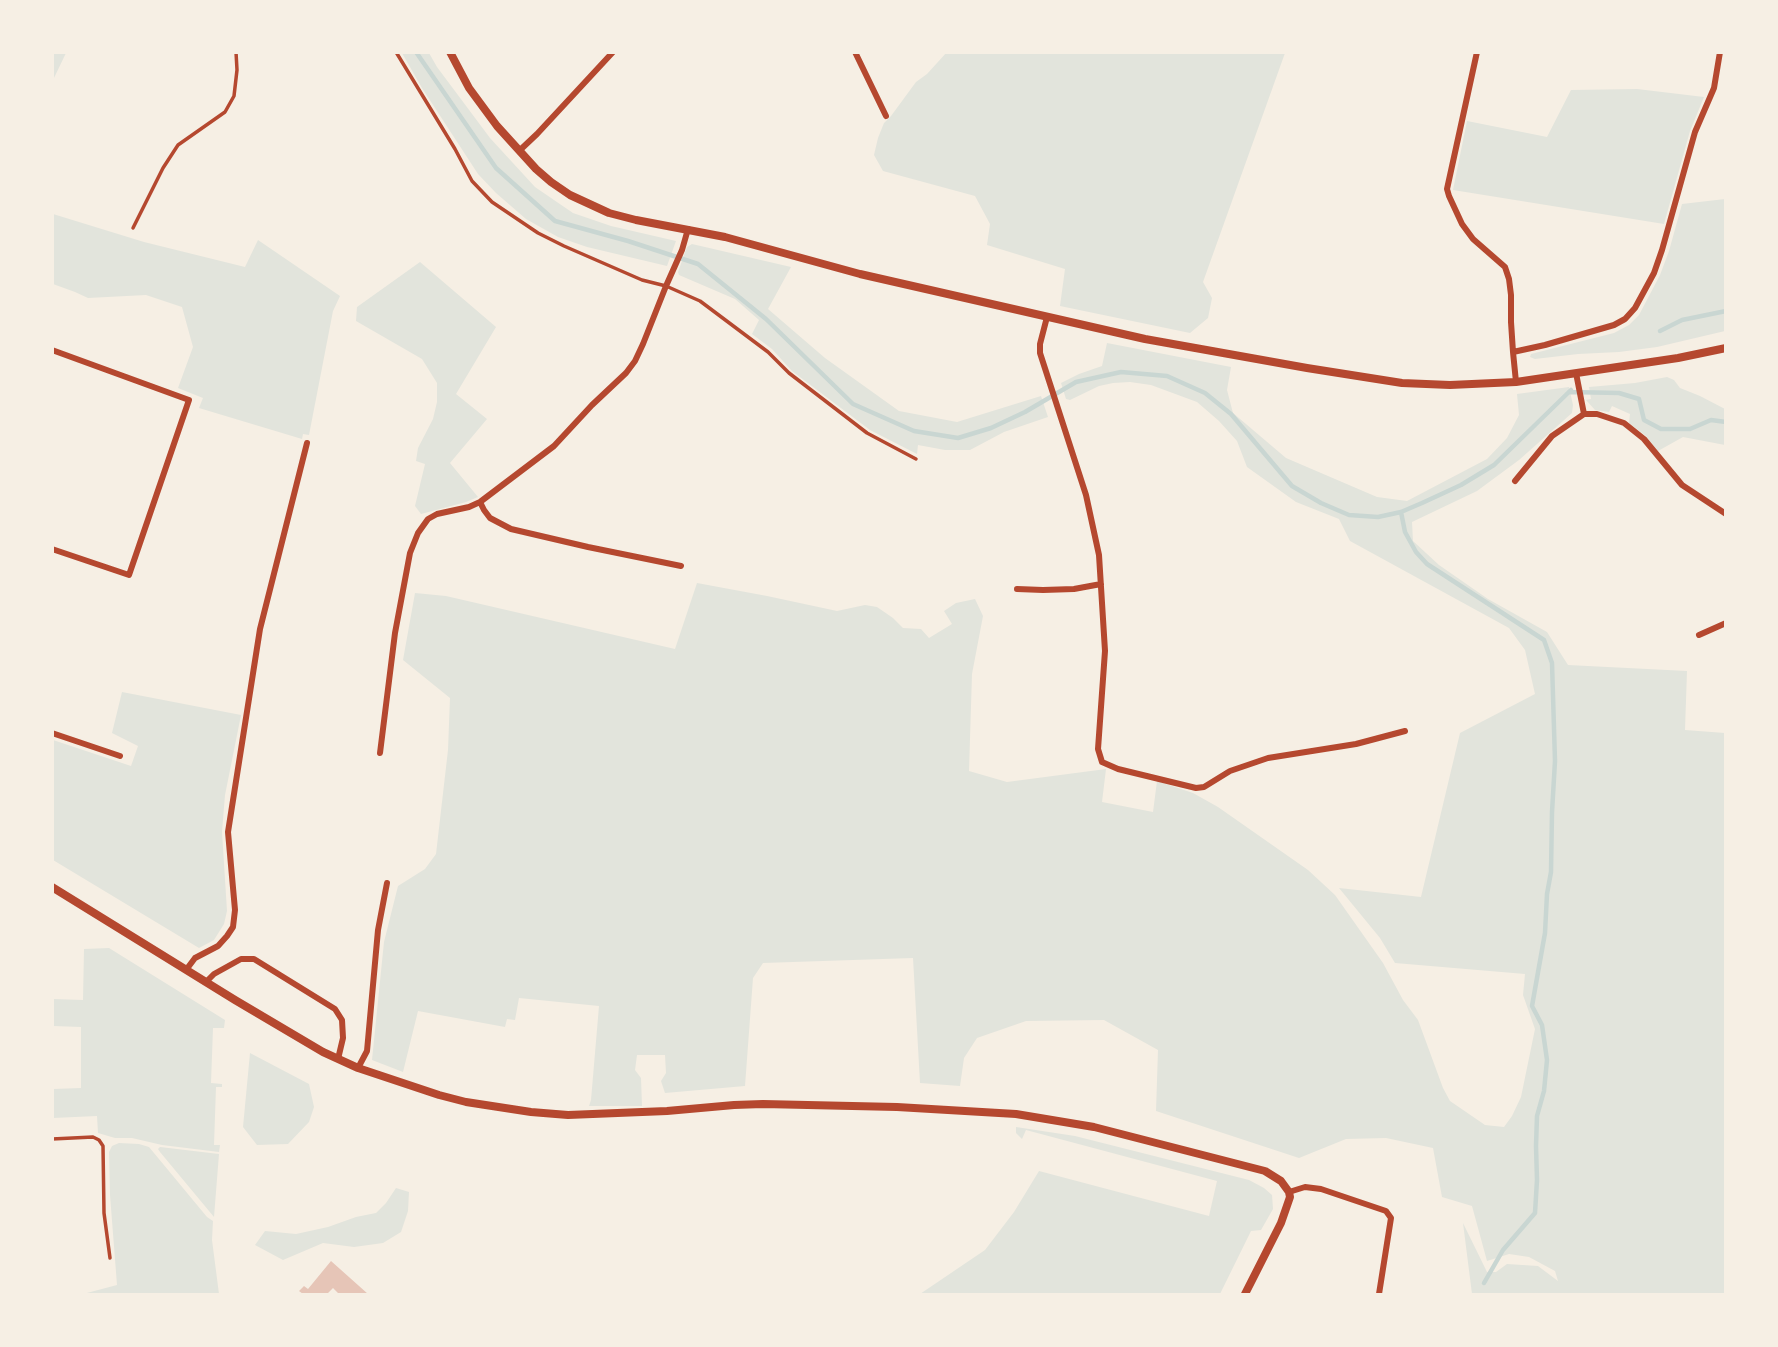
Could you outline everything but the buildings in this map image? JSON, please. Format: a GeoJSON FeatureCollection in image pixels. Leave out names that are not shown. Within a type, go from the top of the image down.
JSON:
{"type":"FeatureCollection","features":[{"type":"Feature","properties":{"kind":"street"},"geometry":{"type":"LineString","coordinates":[[450,52],[475,98],[519,151],[551,182],[589,204],[636,220],[688,229],[860,274],[1145,339],[1402,383],[1450,385],[1516,382],[1678,358],[1726,348]]}},
{"type":"Feature","properties":{"kind":"street"},"geometry":{"type":"LineString","coordinates":[[519,151],[613,52]]}},
{"type":"Feature","properties":{"kind":"street"},"geometry":{"type":"LineString","coordinates":[[855,52],[886,116]]}},
{"type":"Feature","properties":{"kind":"street"},"geometry":{"type":"LineString","coordinates":[[1477,52],[1447,189],[1462,224],[1473,239],[1505,267],[1511,295],[1516,382]]}},
{"type":"Feature","properties":{"kind":"street"},"geometry":{"type":"LineString","coordinates":[[1513,352],[1614,325],[1625,319],[1635,308],[1654,273],[1662,250],[1695,132],[1714,88],[1720,52]]}},
{"type":"Feature","properties":{"kind":"street"},"geometry":{"type":"LineString","coordinates":[[380,753],[395,633],[413,542],[428,519],[437,514],[469,508],[480,502],[554,446],[626,373],[643,344],[688,229]]}},
{"type":"Feature","properties":{"kind":"street"},"geometry":{"type":"LineString","coordinates":[[1046,317],[1040,353],[1086,495],[1099,555],[1105,651],[1098,749],[1102,762],[1118,769],[1196,788],[1204,787],[1230,771],[1268,758],[1356,744],[1405,731]]}},
{"type":"Feature","properties":{"kind":"street"},"geometry":{"type":"LineString","coordinates":[[52,351],[189,400],[130,575],[52,549]]}},
{"type":"Feature","properties":{"kind":"street"},"geometry":{"type":"LineString","coordinates":[[1576,373],[1584,414]]}},
{"type":"Feature","properties":{"kind":"street"},"geometry":{"type":"LineString","coordinates":[[1515,481],[1552,436],[1584,414],[1606,416],[1624,423],[1644,439],[1682,485],[1726,514]]}},
{"type":"Feature","properties":{"kind":"street"},"geometry":{"type":"LineString","coordinates":[[186,970],[195,958],[218,946],[233,927],[235,911],[228,832],[260,629],[307,443]]}},
{"type":"Feature","properties":{"kind":"street"},"geometry":{"type":"LineString","coordinates":[[480,502],[490,518],[511,528],[681,566]]}},
{"type":"Feature","properties":{"kind":"street"},"geometry":{"type":"LineString","coordinates":[[1017,589],[1074,589],[1101,584]]}},
{"type":"Feature","properties":{"kind":"street"},"geometry":{"type":"LineString","coordinates":[[1699,635],[1726,622]]}},
{"type":"Feature","properties":{"kind":"street"},"geometry":{"type":"LineString","coordinates":[[52,733],[120,756]]}},
{"type":"Feature","properties":{"kind":"street"},"geometry":{"type":"LineString","coordinates":[[358,1068],[367,1051],[378,930],[387,883]]}},
{"type":"Feature","properties":{"kind":"street"},"geometry":{"type":"LineString","coordinates":[[52,887],[291,1034],[358,1068],[448,1098],[498,1108],[568,1115],[784,1104],[1016,1114],[1094,1127],[1265,1171],[1281,1181],[1289,1192],[1288,1205],[1282,1223],[1245,1294]]}},
{"type":"Feature","properties":{"kind":"street"},"geometry":{"type":"LineString","coordinates":[[206,982],[214,974],[241,960],[254,960],[335,1009],[342,1020],[343,1038],[338,1059]]}},
{"type":"Feature","properties":{"kind":"street"},"geometry":{"type":"LineString","coordinates":[[1289,1192],[1305,1187],[1321,1189],[1386,1211],[1391,1218],[1379,1294]]}},
{"type":"Feature","properties":{"kind":"lane"},"geometry":{"type":"LineString","coordinates":[[134,228],[163,168],[178,145],[225,113],[234,96],[236,52]]}},
{"type":"Feature","properties":{"kind":"lane"},"geometry":{"type":"LineString","coordinates":[[396,52],[472,181],[492,202],[538,233],[564,246],[642,280],[666,286],[700,301],[768,352],[789,373],[867,433],[916,459]]}},
{"type":"Feature","properties":{"kind":"lane"},"geometry":{"type":"LineString","coordinates":[[52,1139],[86,1136],[99,1140],[103,1146],[104,1213],[110,1258]]}},
{"type":"Feature","properties":{"kind":"shaded area"},"geometry":{"type":"Polygon","coordinates":[[[947,52],[1285,53],[1203,282],[1212,298],[1208,318],[1190,333],[1060,306],[1065,269],[987,245],[990,224],[975,196],[883,171],[874,155],[884,123],[916,82],[947,52]]]}},
{"type":"Feature","properties":{"kind":"shaded area"},"geometry":{"type":"Polygon","coordinates":[[[52,53],[66,53],[53,80],[52,53]]]}},
{"type":"Feature","properties":{"kind":"shaded area"},"geometry":{"type":"Polygon","coordinates":[[[402,53],[429,53],[490,138],[535,187],[573,213],[611,226],[676,241],[667,266],[587,247],[558,237],[526,219],[478,174],[402,53]]]}},
{"type":"Feature","properties":{"kind":"shaded area"},"geometry":{"type":"Polygon","coordinates":[[[1637,89],[1704,97],[1690,131],[1664,224],[1453,190],[1467,121],[1547,137],[1571,90],[1637,89]]]}},
{"type":"Feature","properties":{"kind":"shaded area"},"geometry":{"type":"Polygon","coordinates":[[[1725,199],[1725,331],[1657,347],[1535,359],[1530,357],[1531,354],[1614,333],[1629,325],[1639,315],[1660,275],[1682,204],[1725,199]]]}},
{"type":"Feature","properties":{"kind":"shaded area"},"geometry":{"type":"Polygon","coordinates":[[[53,214],[144,242],[245,267],[258,240],[340,296],[333,311],[309,435],[303,434],[302,439],[199,408],[203,398],[178,388],[193,347],[182,307],[146,295],[88,298],[53,284],[53,214]]]}},
{"type":"Feature","properties":{"kind":"shaded area"},"geometry":{"type":"Polygon","coordinates":[[[692,244],[791,267],[768,309],[825,358],[899,411],[957,422],[1041,396],[1048,417],[1004,432],[970,450],[945,450],[918,445],[917,454],[870,430],[792,371],[772,349],[752,334],[759,320],[735,299],[679,275],[687,247],[692,244]]]}},
{"type":"Feature","properties":{"kind":"shaded area"},"geometry":{"type":"Polygon","coordinates":[[[420,262],[496,327],[456,394],[487,419],[450,463],[478,497],[421,514],[415,506],[425,464],[416,461],[418,448],[433,419],[437,383],[422,359],[356,321],[357,307],[420,262]]]}},
{"type":"Feature","properties":{"kind":"shaded area"},"geometry":{"type":"Polygon","coordinates":[[[1107,343],[1231,367],[1227,390],[1233,413],[1286,458],[1377,497],[1407,501],[1487,459],[1507,438],[1519,415],[1517,394],[1569,387],[1572,413],[1519,460],[1477,491],[1412,522],[1413,541],[1439,565],[1488,599],[1547,632],[1568,665],[1687,671],[1685,730],[1725,733],[1725,1294],[1472,1294],[1463,1223],[1487,1272],[1496,1272],[1507,1264],[1538,1266],[1558,1281],[1555,1271],[1529,1257],[1509,1254],[1487,1261],[1472,1206],[1442,1197],[1433,1148],[1386,1138],[1346,1139],[1299,1158],[1156,1111],[1158,1050],[1104,1020],[1026,1021],[977,1038],[964,1058],[960,1086],[920,1083],[913,958],[763,963],[753,978],[745,1086],[665,1093],[661,1081],[666,1073],[665,1055],[637,1055],[635,1070],[641,1078],[642,1106],[589,1106],[599,1006],[519,998],[515,1020],[507,1019],[505,1027],[418,1011],[403,1072],[372,1060],[384,942],[398,886],[425,869],[436,854],[448,750],[450,698],[403,660],[415,593],[446,596],[675,649],[697,583],[837,611],[865,605],[877,607],[903,628],[921,629],[929,638],[952,624],[944,611],[956,603],[975,599],[983,616],[972,674],[969,771],[1007,782],[1106,769],[1102,802],[1153,812],[1157,781],[1193,793],[1218,807],[1308,870],[1335,895],[1383,963],[1403,1000],[1418,1020],[1450,1101],[1485,1125],[1504,1127],[1521,1097],[1535,1029],[1523,995],[1525,974],[1395,963],[1380,938],[1339,888],[1421,897],[1460,733],[1535,694],[1525,650],[1509,628],[1350,541],[1339,519],[1296,502],[1247,467],[1237,441],[1197,402],[1151,385],[1130,382],[1099,386],[1070,400],[1066,399],[1061,383],[1102,366],[1107,343]]]}},
{"type":"Feature","properties":{"kind":"shaded area"},"geometry":{"type":"Polygon","coordinates":[[[1667,377],[1674,380],[1680,388],[1725,409],[1725,445],[1683,437],[1658,451],[1646,436],[1629,423],[1630,414],[1612,406],[1609,412],[1595,410],[1586,400],[1591,399],[1589,387],[1667,377]]]}},
{"type":"Feature","properties":{"kind":"shaded area"},"geometry":{"type":"Polygon","coordinates":[[[122,692],[241,715],[225,795],[222,832],[227,911],[224,924],[214,940],[199,948],[53,860],[53,740],[131,766],[138,746],[112,733],[122,692]]]}},
{"type":"Feature","properties":{"kind":"shaded area"},"geometry":{"type":"Polygon","coordinates":[[[109,948],[225,1020],[224,1028],[213,1028],[211,1083],[222,1084],[222,1087],[216,1087],[214,1145],[220,1145],[219,1152],[162,1145],[132,1138],[115,1138],[98,1133],[97,1116],[53,1118],[53,1089],[81,1088],[81,1027],[53,1026],[53,999],[83,1000],[84,949],[109,948]]]}},
{"type":"Feature","properties":{"kind":"shaded area"},"geometry":{"type":"Polygon","coordinates":[[[250,1053],[309,1084],[314,1107],[309,1122],[288,1144],[257,1145],[243,1127],[250,1053]]]}},
{"type":"Feature","properties":{"kind":"shaded area"},"geometry":{"type":"Polygon","coordinates":[[[1016,1127],[1075,1136],[1249,1180],[1272,1195],[1273,1209],[1261,1230],[1251,1231],[1220,1294],[920,1294],[985,1250],[1014,1212],[1039,1171],[1209,1216],[1217,1181],[1026,1130],[1022,1139],[1016,1133],[1016,1127]]]}},
{"type":"Feature","properties":{"kind":"shaded area"},"geometry":{"type":"Polygon","coordinates":[[[119,1143],[149,1147],[213,1221],[212,1240],[219,1294],[83,1294],[117,1285],[109,1152],[112,1146],[119,1143]]]}},
{"type":"Feature","properties":{"kind":"shaded area"},"geometry":{"type":"Polygon","coordinates":[[[160,1147],[219,1154],[214,1217],[160,1152],[160,1147]]]}},
{"type":"Feature","properties":{"kind":"shaded area"},"geometry":{"type":"Polygon","coordinates":[[[396,1188],[409,1192],[408,1211],[401,1232],[383,1243],[354,1247],[323,1243],[283,1260],[255,1245],[265,1231],[296,1234],[376,1213],[396,1188]]]}},
{"type":"Feature","properties":{"kind":"waterway"},"geometry":{"type":"LineString","coordinates":[[416,52],[496,168],[555,221],[698,264],[766,319],[853,404],[914,431],[958,438],[991,428],[1025,412],[1076,382],[1121,372],[1167,376],[1205,393],[1231,414],[1292,486],[1349,515],[1378,517],[1401,512],[1422,503],[1461,485],[1494,465],[1571,390]]}},
{"type":"Feature","properties":{"kind":"waterway"},"geometry":{"type":"LineString","coordinates":[[1660,331],[1682,320],[1726,311]]}},
{"type":"Feature","properties":{"kind":"waterway"},"geometry":{"type":"LineString","coordinates":[[1569,392],[1619,393],[1639,399],[1644,420],[1661,429],[1690,429],[1711,420],[1726,422]]}},
{"type":"Feature","properties":{"kind":"waterway"},"geometry":{"type":"LineString","coordinates":[[1401,512],[1405,532],[1416,552],[1427,564],[1544,640],[1552,663],[1555,761],[1551,872],[1545,933],[1532,1006],[1542,1025],[1547,1060],[1544,1091],[1537,1116],[1535,1213],[1503,1250],[1484,1283]]}}]}
